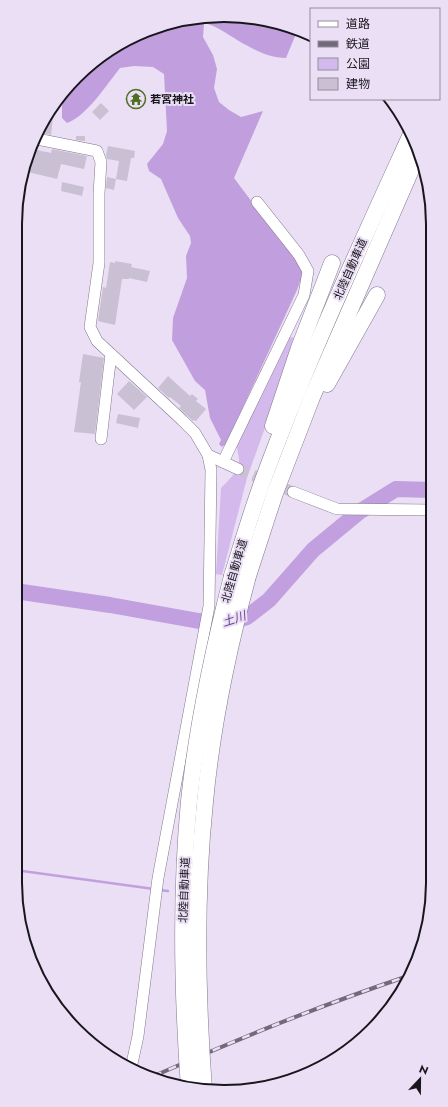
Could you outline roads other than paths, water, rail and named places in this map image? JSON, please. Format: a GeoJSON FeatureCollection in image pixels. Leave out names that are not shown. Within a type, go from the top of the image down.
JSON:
{"type":"FeatureCollection","features":[{"type":"Feature","properties":{"kind":"highway","name":"北陸自動車道"},"geometry":{"type":"LineString","coordinates":[[204,1084],[199,1008],[198,942],[199,883],[205,802],[211,751],[224,676],[235,625],[248,576],[252,539],[265,474],[293,401],[339,293],[408,141]]}},
{"type":"Feature","properties":{"kind":"highway","name":"北陸自動車道"},"geometry":{"type":"LineString","coordinates":[[189,1082],[183,943],[185,870],[190,801],[201,713],[220,621],[232,576],[252,539],[415,160]]}},
{"type":"Feature","properties":{"kind":"highway"},"geometry":{"type":"LineString","coordinates":[[252,539],[264,459],[280,402],[298,348],[332,264]]}},
{"type":"Feature","properties":{"kind":"highway"},"geometry":{"type":"LineString","coordinates":[[252,539],[323,392],[377,295]]}},
{"type":"Feature","properties":{"kind":"street"},"geometry":{"type":"LineString","coordinates":[[41,140],[97,151],[101,162],[99,194],[99,263],[90,327],[97,341],[194,433],[208,455],[211,470],[209,606],[158,878],[138,1036],[132,1063]]}},
{"type":"Feature","properties":{"kind":"street"},"geometry":{"type":"LineString","coordinates":[[223,462],[304,295],[308,271],[299,255],[257,202]]}},
{"type":"Feature","properties":{"kind":"street"},"geometry":{"type":"LineString","coordinates":[[101,439],[111,354]]}},
{"type":"Feature","properties":{"kind":"street"},"geometry":{"type":"LineString","coordinates":[[208,455],[238,469]]}},
{"type":"Feature","properties":{"kind":"street"},"geometry":{"type":"LineString","coordinates":[[293,492],[337,509],[426,510]]}},
{"type":"Feature","properties":{"kind":"waterway","name":"土川"},"geometry":{"type":"LineString","coordinates":[[22,592],[110,605],[221,625],[247,617],[269,600],[313,550],[359,512],[396,489],[426,490]]}},
{"type":"Feature","properties":{"kind":"waterway"},"geometry":{"type":"LineString","coordinates":[[22,871],[154,889]]}},
{"type":"Feature","properties":{"kind":"waterway"},"geometry":{"type":"LineString","coordinates":[[159,890],[168,891]]}},
{"type":"Feature","properties":{"kind":"tunnel"},"geometry":{"type":"LineString","coordinates":[[238,469],[293,492]]}},
{"type":"Feature","properties":{"kind":"railway"},"geometry":{"type":"LineString","coordinates":[[159,1074],[280,1023],[402,978]]}},
{"type":"Feature","properties":{"kind":"place","name":"若宮神社"},"geometry":{"type":"Point","coordinates":[136,99]}}]}
